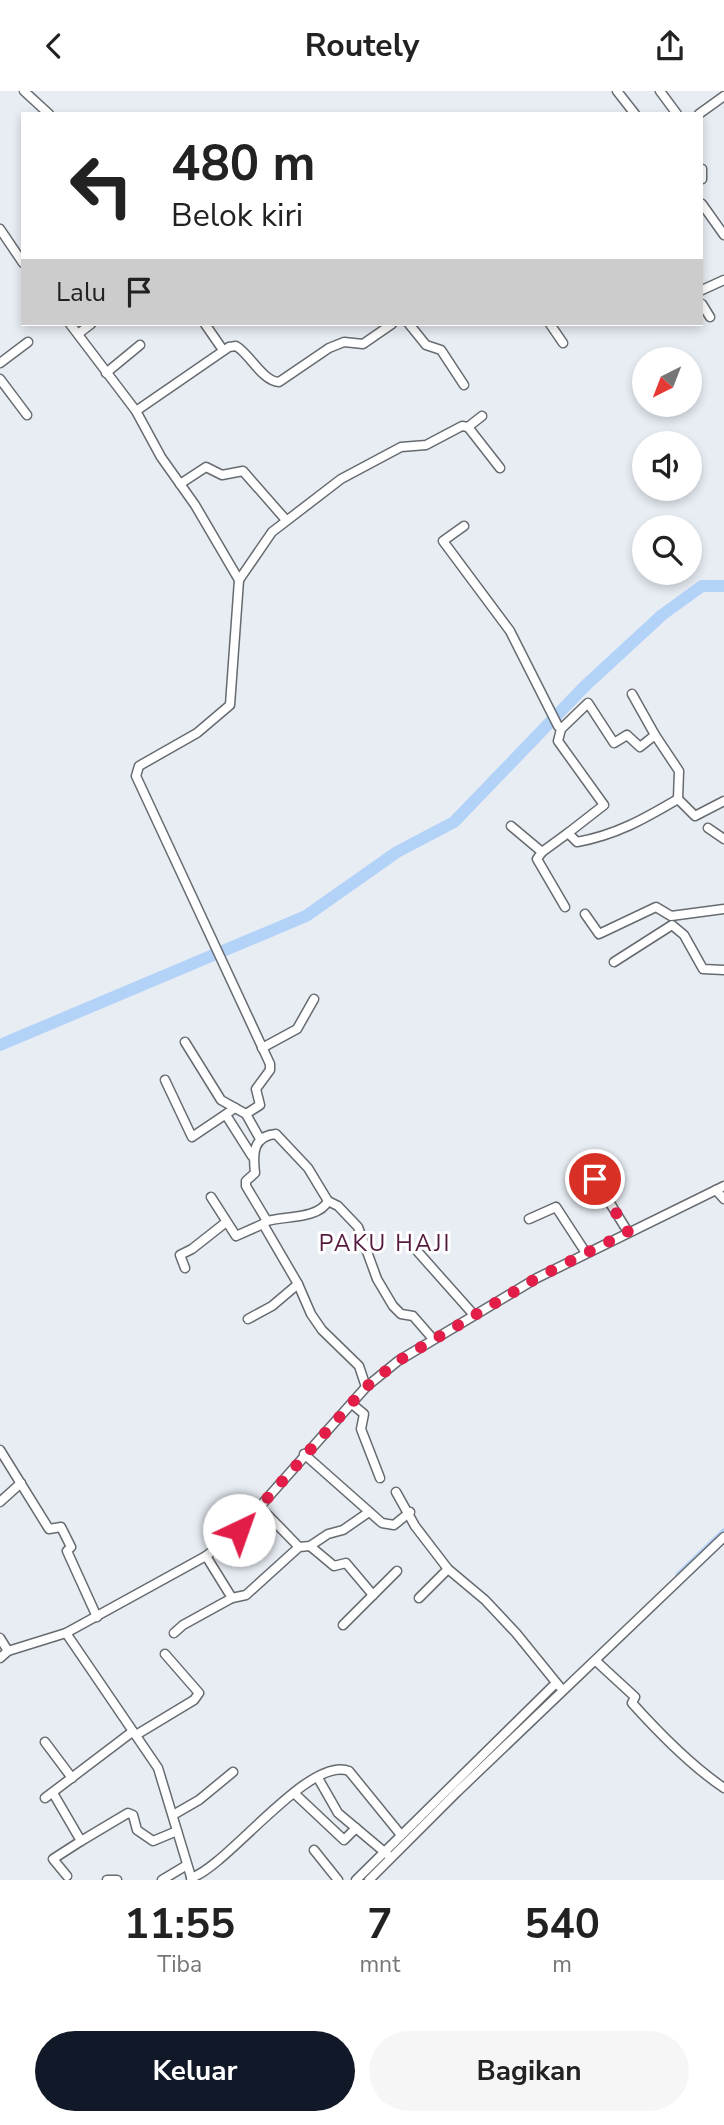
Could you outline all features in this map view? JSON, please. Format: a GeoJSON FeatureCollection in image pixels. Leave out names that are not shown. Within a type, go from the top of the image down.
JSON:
{"type":"FeatureCollection","features":[{"type":"Feature","properties":{"kind":"street"},"geometry":{"type":"LineString","coordinates":[[24,91],[47,112]]}},
{"type":"Feature","properties":{"kind":"street"},"geometry":{"type":"LineString","coordinates":[[617,91],[633,112]]}},
{"type":"Feature","properties":{"kind":"street"},"geometry":{"type":"LineString","coordinates":[[660,91],[676,112]]}},
{"type":"Feature","properties":{"kind":"street"},"geometry":{"type":"LineString","coordinates":[[702,112],[724,96]]}},
{"type":"Feature","properties":{"kind":"street"},"geometry":{"type":"LineString","coordinates":[[703,205],[724,235]]}},
{"type":"Feature","properties":{"kind":"street"},"geometry":{"type":"LineString","coordinates":[[0,229],[21,260]]}},
{"type":"Feature","properties":{"kind":"street"},"geometry":{"type":"LineString","coordinates":[[703,290],[724,280]]}},
{"type":"Feature","properties":{"kind":"street"},"geometry":{"type":"LineString","coordinates":[[703,306],[710,317]]}},
{"type":"Feature","properties":{"kind":"street"},"geometry":{"type":"LineString","coordinates":[[72,326],[136,411],[161,457],[239,580]]}},
{"type":"Feature","properties":{"kind":"street"},"geometry":{"type":"LineString","coordinates":[[78,334],[88,326]]}},
{"type":"Feature","properties":{"kind":"street"},"geometry":{"type":"LineString","coordinates":[[206,326],[223,350]]}},
{"type":"Feature","properties":{"kind":"street"},"geometry":{"type":"LineString","coordinates":[[136,411],[223,350],[236,346],[269,379],[279,381],[329,348],[344,342],[363,344],[389,326]]}},
{"type":"Feature","properties":{"kind":"street"},"geometry":{"type":"LineString","coordinates":[[411,326],[426,345],[441,350],[464,385]]}},
{"type":"Feature","properties":{"kind":"street"},"geometry":{"type":"LineString","coordinates":[[551,326],[563,342]]}},
{"type":"Feature","properties":{"kind":"street"},"geometry":{"type":"LineString","coordinates":[[0,363],[28,342]]}},
{"type":"Feature","properties":{"kind":"street"},"geometry":{"type":"LineString","coordinates":[[106,373],[140,345]]}},
{"type":"Feature","properties":{"kind":"street"},"geometry":{"type":"LineString","coordinates":[[0,379],[27,415]]}},
{"type":"Feature","properties":{"kind":"street"},"geometry":{"type":"LineString","coordinates":[[468,427],[482,416]]}},
{"type":"Feature","properties":{"kind":"street"},"geometry":{"type":"LineString","coordinates":[[246,1114],[260,1105],[256,1089],[270,1070],[220,954],[137,782],[136,770],[197,733],[230,705],[239,580],[272,532],[286,520],[370,462],[401,447],[426,445],[462,426],[468,427],[500,468]]}},
{"type":"Feature","properties":{"kind":"street"},"geometry":{"type":"LineString","coordinates":[[180,484],[206,467],[222,475],[243,471],[286,520]]}},
{"type":"Feature","properties":{"kind":"street"},"geometry":{"type":"LineString","coordinates":[[464,526],[443,541],[510,631],[560,728],[558,741],[604,805],[542,852],[537,859],[565,907]]}},
{"type":"Feature","properties":{"kind":"street"},"geometry":{"type":"LineString","coordinates":[[632,694],[679,771],[678,799],[695,816],[724,801]]}},
{"type":"Feature","properties":{"kind":"street"},"geometry":{"type":"LineString","coordinates":[[560,728],[588,703],[614,743],[627,736],[640,747],[655,735]]}},
{"type":"Feature","properties":{"kind":"street"},"geometry":{"type":"LineString","coordinates":[[568,833],[577,842],[611,835],[655,815],[678,799]]}},
{"type":"Feature","properties":{"kind":"street"},"geometry":{"type":"LineString","coordinates":[[511,825],[542,852]]}},
{"type":"Feature","properties":{"kind":"street"},"geometry":{"type":"LineString","coordinates":[[708,828],[724,839]]}},
{"type":"Feature","properties":{"kind":"street"},"geometry":{"type":"LineString","coordinates":[[586,914],[598,933],[656,907],[671,916],[703,969],[724,970]]}},
{"type":"Feature","properties":{"kind":"street"},"geometry":{"type":"LineString","coordinates":[[671,916],[724,909]]}},
{"type":"Feature","properties":{"kind":"street"},"geometry":{"type":"LineString","coordinates":[[614,962],[669,926],[676,927]]}},
{"type":"Feature","properties":{"kind":"street"},"geometry":{"type":"LineString","coordinates":[[262,1048],[297,1029],[314,999]]}},
{"type":"Feature","properties":{"kind":"street"},"geometry":{"type":"LineString","coordinates":[[185,1042],[221,1100],[246,1114],[260,1139]]}},
{"type":"Feature","properties":{"kind":"street"},"geometry":{"type":"LineString","coordinates":[[164,1080],[190,1136],[195,1136],[235,1108]]}},
{"type":"Feature","properties":{"kind":"street"},"geometry":{"type":"LineString","coordinates":[[226,1115],[245,1150],[252,1156]]}},
{"type":"Feature","properties":{"kind":"street"},"geometry":{"type":"LineString","coordinates":[[366,1387],[359,1366],[311,1314],[246,1186],[246,1181],[255,1173],[252,1156],[260,1139],[271,1134],[277,1135],[307,1168],[328,1201],[338,1206],[358,1227],[377,1279],[393,1305],[401,1314],[413,1316],[433,1339]]}},
{"type":"Feature","properties":{"kind":"street"},"geometry":{"type":"LineString","coordinates":[[595,1179],[628,1232]]}},
{"type":"Feature","properties":{"kind":"street"},"geometry":{"type":"LineString","coordinates":[[0,1657],[8,1651],[66,1633],[206,1556],[239,1530],[366,1387],[398,1361],[474,1315],[628,1232],[720,1188],[724,1199]]}},
{"type":"Feature","properties":{"kind":"street"},"geometry":{"type":"LineString","coordinates":[[211,1197],[225,1223],[228,1223],[236,1236],[265,1222],[304,1215],[324,1208],[328,1201]]}},
{"type":"Feature","properties":{"kind":"street"},"geometry":{"type":"LineString","coordinates":[[529,1219],[555,1207],[586,1253]]}},
{"type":"Feature","properties":{"kind":"street"},"geometry":{"type":"LineString","coordinates":[[185,1268],[180,1255],[225,1223]]}},
{"type":"Feature","properties":{"kind":"street"},"geometry":{"type":"LineString","coordinates":[[418,1252],[474,1315]]}},
{"type":"Feature","properties":{"kind":"street"},"geometry":{"type":"LineString","coordinates":[[248,1319],[272,1305],[298,1284]]}},
{"type":"Feature","properties":{"kind":"street"},"geometry":{"type":"LineString","coordinates":[[352,1403],[365,1414],[361,1429],[380,1478]]}},
{"type":"Feature","properties":{"kind":"street"},"geometry":{"type":"LineString","coordinates":[[0,1450],[48,1529],[61,1527],[71,1547],[67,1551],[97,1617]]}},
{"type":"Feature","properties":{"kind":"street"},"geometry":{"type":"LineString","coordinates":[[304,1454],[382,1523],[394,1525],[410,1512]]}},
{"type":"Feature","properties":{"kind":"street"},"geometry":{"type":"LineString","coordinates":[[0,1502],[21,1483]]}},
{"type":"Feature","properties":{"kind":"street"},"geometry":{"type":"LineString","coordinates":[[396,1492],[410,1512],[415,1526],[449,1569],[485,1600],[516,1633],[559,1687]]}},
{"type":"Feature","properties":{"kind":"street"},"geometry":{"type":"LineString","coordinates":[[260,1507],[299,1547]]}},
{"type":"Feature","properties":{"kind":"street"},"geometry":{"type":"LineString","coordinates":[[174,1633],[183,1625],[232,1598],[246,1595],[299,1547],[310,1546],[328,1534],[344,1530],[369,1512]]}},
{"type":"Feature","properties":{"kind":"street"},"geometry":{"type":"LineString","coordinates":[[369,1880],[401,1835],[559,1687],[597,1662],[724,1537]]}},
{"type":"Feature","properties":{"kind":"street"},"geometry":{"type":"LineString","coordinates":[[310,1546],[334,1566],[346,1563],[373,1595]]}},
{"type":"Feature","properties":{"kind":"street"},"geometry":{"type":"LineString","coordinates":[[206,1556],[232,1598]]}},
{"type":"Feature","properties":{"kind":"street"},"geometry":{"type":"LineString","coordinates":[[419,1598],[449,1569]]}},
{"type":"Feature","properties":{"kind":"street"},"geometry":{"type":"LineString","coordinates":[[343,1625],[397,1571]]}},
{"type":"Feature","properties":{"kind":"street"},"geometry":{"type":"LineString","coordinates":[[66,1633],[158,1768],[191,1879],[214,1863],[294,1793],[339,1768],[349,1771],[401,1835]]}},
{"type":"Feature","properties":{"kind":"street"},"geometry":{"type":"LineString","coordinates":[[0,1638],[8,1651]]}},
{"type":"Feature","properties":{"kind":"street"},"geometry":{"type":"LineString","coordinates":[[81,1841],[49,1795],[134,1733],[198,1697],[197,1689],[177,1672],[165,1654]]}},
{"type":"Feature","properties":{"kind":"street"},"geometry":{"type":"LineString","coordinates":[[597,1662],[635,1697],[632,1703],[642,1715],[693,1764],[724,1788]]}},
{"type":"Feature","properties":{"kind":"street"},"geometry":{"type":"LineString","coordinates":[[356,1880],[388,1855],[559,1687]]}},
{"type":"Feature","properties":{"kind":"street"},"geometry":{"type":"LineString","coordinates":[[45,1742],[72,1778]]}},
{"type":"Feature","properties":{"kind":"street"},"geometry":{"type":"LineString","coordinates":[[173,1815],[198,1800],[233,1772]]}},
{"type":"Feature","properties":{"kind":"street"},"geometry":{"type":"LineString","coordinates":[[318,1778],[336,1810],[388,1855]]}},
{"type":"Feature","properties":{"kind":"street"},"geometry":{"type":"LineString","coordinates":[[294,1793],[344,1840],[356,1828]]}},
{"type":"Feature","properties":{"kind":"street"},"geometry":{"type":"LineString","coordinates":[[67,1877],[53,1859],[128,1813],[133,1815],[137,1830],[153,1841],[177,1831]]}},
{"type":"Feature","properties":{"kind":"street"},"geometry":{"type":"LineString","coordinates":[[314,1850],[338,1880]]}},
{"type":"Feature","properties":{"kind":"street"},"geometry":{"type":"LineString","coordinates":[[162,1880],[187,1865]]}},
{"type":"Feature","properties":{"kind":"street"},"geometry":{"type":"LineString","coordinates":[[107,1880],[117,1880]]}},
{"type":"Feature","properties":{"kind":"waterway"},"geometry":{"type":"LineString","coordinates":[[0,1045],[306,916],[397,852],[454,822],[585,686],[662,615],[702,586],[724,586]]}},
{"type":"Feature","properties":{"kind":"waterway"},"geometry":{"type":"LineString","coordinates":[[679,1575],[724,1532]]}},
{"type":"Feature","properties":{"kind":"waterway"},"geometry":{"type":"LineString","coordinates":[[362,1880],[386,1858]]}},
{"type":"Feature","properties":{"kind":"district","name":"PAKU HAJI"},"geometry":{"type":"Point","coordinates":[385,1243]}},
{"type":"Feature","properties":{"kind":"route"},"geometry":{"type":"LineString","coordinates":[[239,1530],[366,1387],[398,1361],[537,1278],[628,1232],[595,1179]]}}]}
